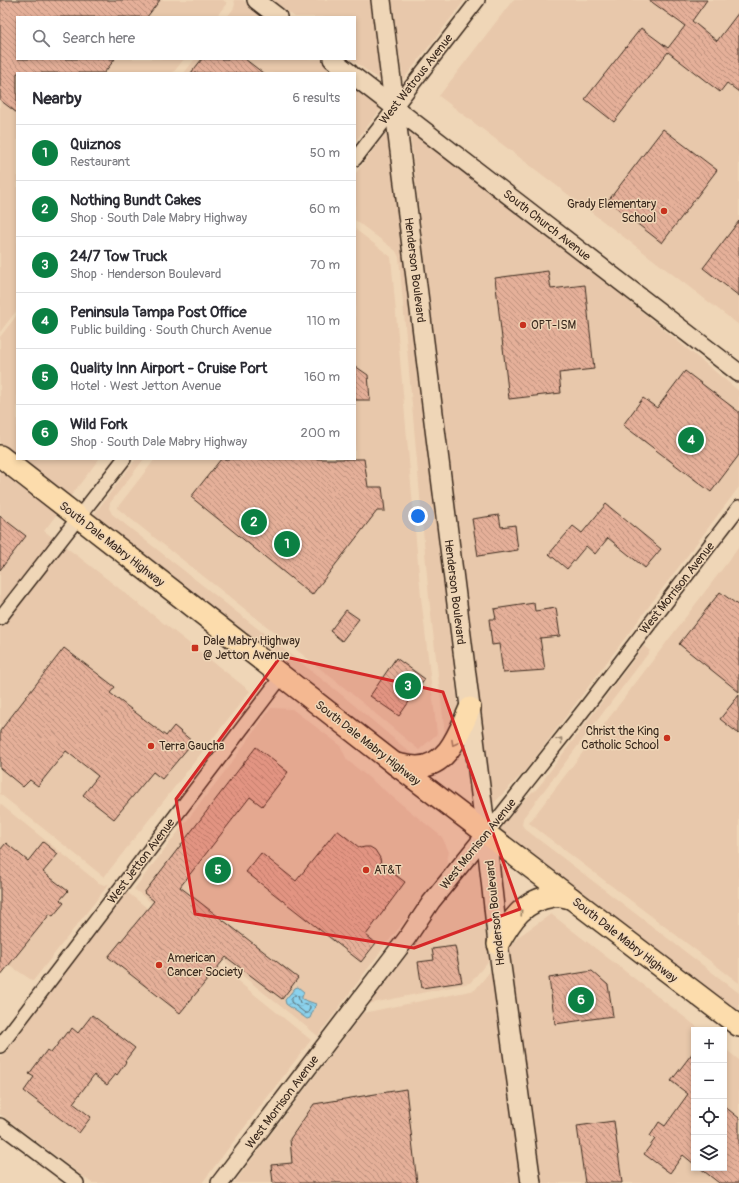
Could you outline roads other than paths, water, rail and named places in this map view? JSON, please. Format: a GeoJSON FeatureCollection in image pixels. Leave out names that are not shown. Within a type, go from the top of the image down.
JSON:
{"type":"FeatureCollection","features":[{"type":"Feature","properties":{"kind":"main road","name":"Henderson Boulevard"},"geometry":{"type":"LineString","coordinates":[[381,0],[486,834],[498,944],[531,1183]]}},
{"type":"Feature","properties":{"kind":"main road","name":"South Dale Mabry Highway"},"geometry":{"type":"LineString","coordinates":[[0,456],[395,764],[739,1026]]}},
{"type":"Feature","properties":{"kind":"main road"},"geometry":{"type":"LineString","coordinates":[[395,764],[417,767],[431,764],[443,757],[452,747],[470,708]]}},
{"type":"Feature","properties":{"kind":"main road"},"geometry":{"type":"LineString","coordinates":[[498,944],[512,921],[524,907],[541,898],[554,896],[572,898]]}},
{"type":"Feature","properties":{"kind":"street"},"geometry":{"type":"LineString","coordinates":[[256,0],[277,16]]}},
{"type":"Feature","properties":{"kind":"street","name":"West Watrous Avenue"},"geometry":{"type":"LineString","coordinates":[[356,158],[478,0]]}},
{"type":"Feature","properties":{"kind":"street"},"geometry":{"type":"LineString","coordinates":[[333,60],[349,72]]}},
{"type":"Feature","properties":{"kind":"street","name":"South Church Avenue"},"geometry":{"type":"LineString","coordinates":[[356,78],[739,374]]}},
{"type":"Feature","properties":{"kind":"street"},"geometry":{"type":"LineString","coordinates":[[0,618],[123,460]]}},
{"type":"Feature","properties":{"kind":"street","name":"West Morrison Avenue"},"geometry":{"type":"LineString","coordinates":[[220,1183],[407,938],[431,902],[586,707],[739,507]]}},
{"type":"Feature","properties":{"kind":"street","name":"West Jetton Avenue"},"geometry":{"type":"LineString","coordinates":[[0,1046],[282,676]]}},
{"type":"Feature","properties":{"kind":"street"},"geometry":{"type":"LineString","coordinates":[[0,1125],[77,1183]]}},
{"type":"Feature","properties":{"kind":"water"},"geometry":{"type":"Polygon","coordinates":[[[298,987],[304,992],[302,999],[316,1004],[310,1018],[307,1019],[286,1004],[285,1000],[295,988],[298,987]]]}},
{"type":"Feature","properties":{"kind":"place","name":"Grady Elementary School"},"geometry":{"type":"Point","coordinates":[664,211]}},
{"type":"Feature","properties":{"kind":"place","name":"OPT-ISM"},"geometry":{"type":"Point","coordinates":[523,325]}},
{"type":"Feature","properties":{"kind":"place","name":"Peninsula Tampa Post Office"},"geometry":{"type":"Point","coordinates":[691,440]}},
{"type":"Feature","properties":{"kind":"place","name":"Nothing Bundt Cakes"},"geometry":{"type":"Point","coordinates":[254,522]}},
{"type":"Feature","properties":{"kind":"place","name":"Quiznos"},"geometry":{"type":"Point","coordinates":[287,544]}},
{"type":"Feature","properties":{"kind":"place","name":"Dale Mabry Highway @ Jetton Avenue"},"geometry":{"type":"Point","coordinates":[195,648]}},
{"type":"Feature","properties":{"kind":"place","name":"24/7 Tow Truck"},"geometry":{"type":"Point","coordinates":[408,686]}},
{"type":"Feature","properties":{"kind":"place","name":"Christ the King Catholic School"},"geometry":{"type":"Point","coordinates":[667,738]}},
{"type":"Feature","properties":{"kind":"place","name":"Terra Gaucha"},"geometry":{"type":"Point","coordinates":[151,746]}},
{"type":"Feature","properties":{"kind":"place","name":"Quality Inn Airport - Cruise Port"},"geometry":{"type":"Point","coordinates":[218,870]}},
{"type":"Feature","properties":{"kind":"place","name":"AT&T"},"geometry":{"type":"Point","coordinates":[366,870]}},
{"type":"Feature","properties":{"kind":"place","name":"American Cancer Society"},"geometry":{"type":"Point","coordinates":[159,965]}},
{"type":"Feature","properties":{"kind":"place","name":"Wild Fork"},"geometry":{"type":"Point","coordinates":[581,1000]}}]}
